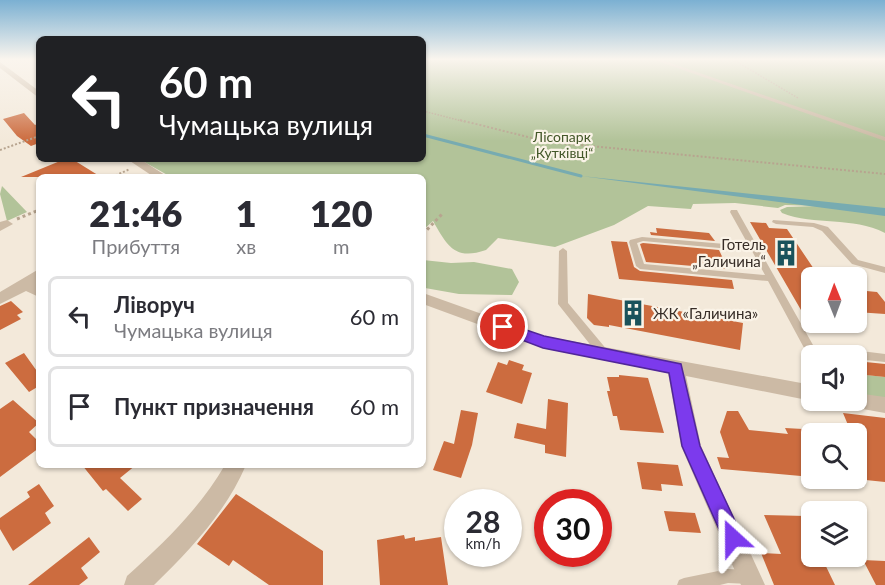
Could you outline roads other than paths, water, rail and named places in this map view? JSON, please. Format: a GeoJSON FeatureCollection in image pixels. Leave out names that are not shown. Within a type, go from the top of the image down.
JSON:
{"type":"FeatureCollection","features":[{"type":"Feature","properties":{"kind":"street"},"geometry":{"type":"LineString","coordinates":[[136,162],[157,174]]}},
{"type":"Feature","properties":{"kind":"street"},"geometry":{"type":"LineString","coordinates":[[0,299],[33,289]]}},
{"type":"Feature","properties":{"kind":"street"},"geometry":{"type":"LineString","coordinates":[[426,299],[543,342],[801,391]]}},
{"type":"Feature","properties":{"kind":"street"},"geometry":{"type":"LineString","coordinates":[[676,368],[691,446],[752,581]]}},
{"type":"Feature","properties":{"kind":"street"},"geometry":{"type":"LineString","coordinates":[[867,402],[885,405]]}},
{"type":"Feature","properties":{"kind":"street"},"geometry":{"type":"LineString","coordinates":[[136,585],[162,561],[224,490],[235,468]]}},
{"type":"Feature","properties":{"kind":"lane"},"geometry":{"type":"LineString","coordinates":[[733,86],[885,139]]}},
{"type":"Feature","properties":{"kind":"lane"},"geometry":{"type":"LineString","coordinates":[[734,212],[808,345]]}},
{"type":"Feature","properties":{"kind":"lane"},"geometry":{"type":"LineString","coordinates":[[776,222],[814,225],[825,229],[855,262],[885,270]]}},
{"type":"Feature","properties":{"kind":"lane"},"geometry":{"type":"LineString","coordinates":[[755,249],[642,239],[633,242],[640,266],[769,278]]}},
{"type":"Feature","properties":{"kind":"lane"},"geometry":{"type":"LineString","coordinates":[[563,251],[563,304],[604,354]]}},
{"type":"Feature","properties":{"kind":"lane"},"geometry":{"type":"LineString","coordinates":[[867,357],[885,358]]}},
{"type":"Feature","properties":{"kind":"lane"},"geometry":{"type":"LineString","coordinates":[[684,585],[728,576],[752,581]]}},
{"type":"Feature","properties":{"kind":"water"},"geometry":{"type":"Polygon","coordinates":[[[581,176],[885,208],[885,216],[581,176]]]}},
{"type":"Feature","properties":{"kind":"waterway"},"geometry":{"type":"LineString","coordinates":[[426,136],[581,176]]}},
{"type":"Feature","properties":{"kind":"place","name":"Готель „Галичина“"},"geometry":{"type":"Point","coordinates":[786,253]}},
{"type":"Feature","properties":{"kind":"place","name":"ЖК «Галичина»"},"geometry":{"type":"Point","coordinates":[633,313]}},
{"type":"Feature","properties":{"kind":"park label","name":"Лісопарк „Кутківці“"},"geometry":{"type":"Point","coordinates":[562,144]}}]}
